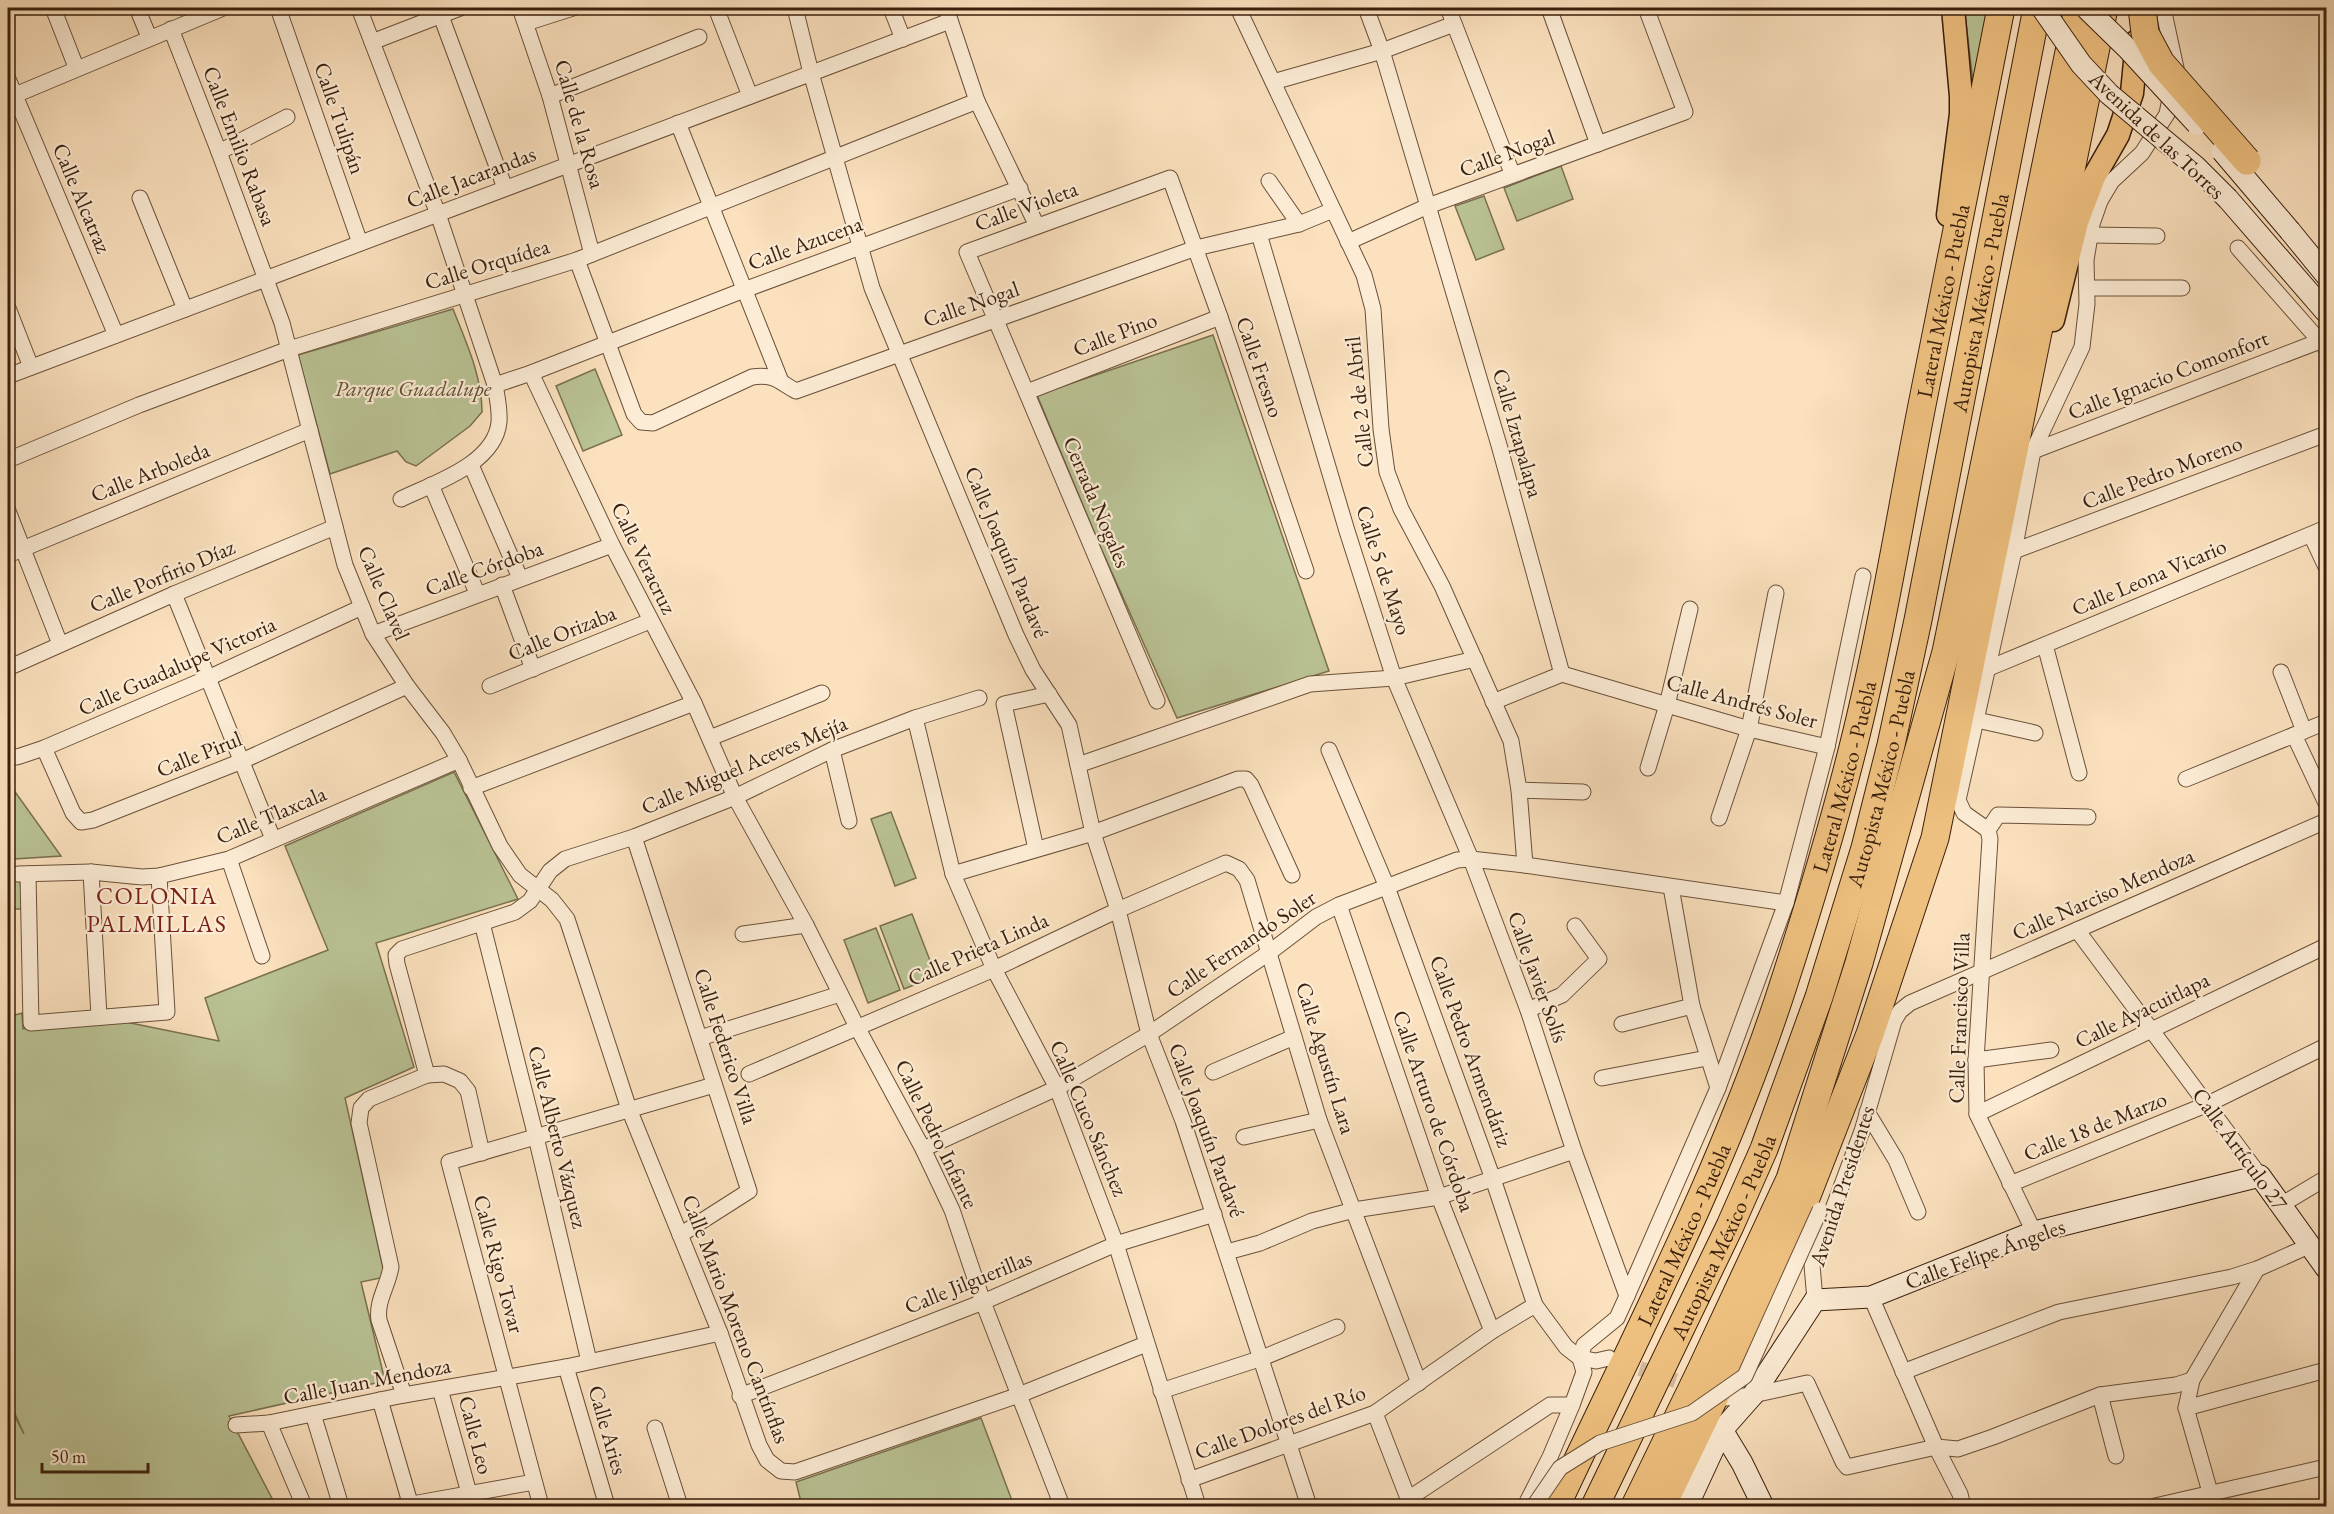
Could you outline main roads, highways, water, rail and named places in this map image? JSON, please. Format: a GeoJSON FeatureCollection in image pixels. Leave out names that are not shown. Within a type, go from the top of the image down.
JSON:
{"type":"FeatureCollection","features":[{"type":"Feature","properties":{"kind":"highway","name":"Lateral México - Puebla"},"geometry":{"type":"LineString","coordinates":[[1556,1506],[1707,1185],[1761,1051],[1832,826],[1865,699],[2001,8]]}},
{"type":"Feature","properties":{"kind":"highway","name":"Autopista México - Puebla"},"geometry":{"type":"LineString","coordinates":[[1595,1506],[1730,1226],[1764,1149],[1819,997],[1865,848],[1891,745],[1918,620],[2037,8]]}},
{"type":"Feature","properties":{"kind":"highway","name":"Autopista México - Puebla"},"geometry":{"type":"LineString","coordinates":[[1635,1506],[1790,1179],[1859,963],[1946,652],[2078,8]]}},
{"type":"Feature","properties":{"kind":"highway"},"geometry":{"type":"LineString","coordinates":[[1662,1506],[1786,1249],[1891,1006],[1935,838],[2104,8]]}},
{"type":"Feature","properties":{"kind":"highway"},"geometry":{"type":"LineString","coordinates":[[2142,8],[2145,33],[2161,63],[2247,161],[2290,231]]}},
{"type":"Feature","properties":{"kind":"main road"},"geometry":{"type":"LineString","coordinates":[[1951,255],[1947,227],[1961,114],[1953,8]]}},
{"type":"Feature","properties":{"kind":"main road","name":"Avenida de las Torres"},"geometry":{"type":"LineString","coordinates":[[2042,8],[2081,64],[2097,82],[2140,122],[2195,166],[2228,199],[2326,312]]}},
{"type":"Feature","properties":{"kind":"main road","name":"Avenida de las Torres"},"geometry":{"type":"LineString","coordinates":[[2086,8],[2127,48],[2228,157],[2326,275]]}},
{"type":"Feature","properties":{"kind":"main road"},"geometry":{"type":"LineString","coordinates":[[2025,400],[2048,339],[2084,228],[2094,177],[2118,135],[2132,93],[2137,45],[2129,8]]}},
{"type":"Feature","properties":{"kind":"main road","name":"Calle Artículo 27"},"geometry":{"type":"LineString","coordinates":[[2260,1176],[2326,1268]]}},
{"type":"Feature","properties":{"kind":"main road","name":"Calle Felipe Ángeles"},"geometry":{"type":"LineString","coordinates":[[1815,1300],[1871,1297],[2034,1232],[2260,1176]]}},
{"type":"Feature","properties":{"kind":"main road","name":"Avenida Presidentes"},"geometry":{"type":"LineString","coordinates":[[1687,1506],[1722,1430],[1754,1395],[1815,1300]]}},
{"type":"Feature","properties":{"kind":"main road"},"geometry":{"type":"LineString","coordinates":[[1722,1430],[1742,1463],[1763,1506]]}},
{"type":"Feature","properties":{"kind":"tunnel"},"geometry":{"type":"LineString","coordinates":[[1618,1361],[1697,1388]]}},
{"type":"Feature","properties":{"kind":"district","name":"COLONIA PALMILLAS"},"geometry":{"type":"Point","coordinates":[157,909]}},
{"type":"Feature","properties":{"kind":"park label","name":"Parque Guadalupe"},"geometry":{"type":"Point","coordinates":[413,388]}}]}
